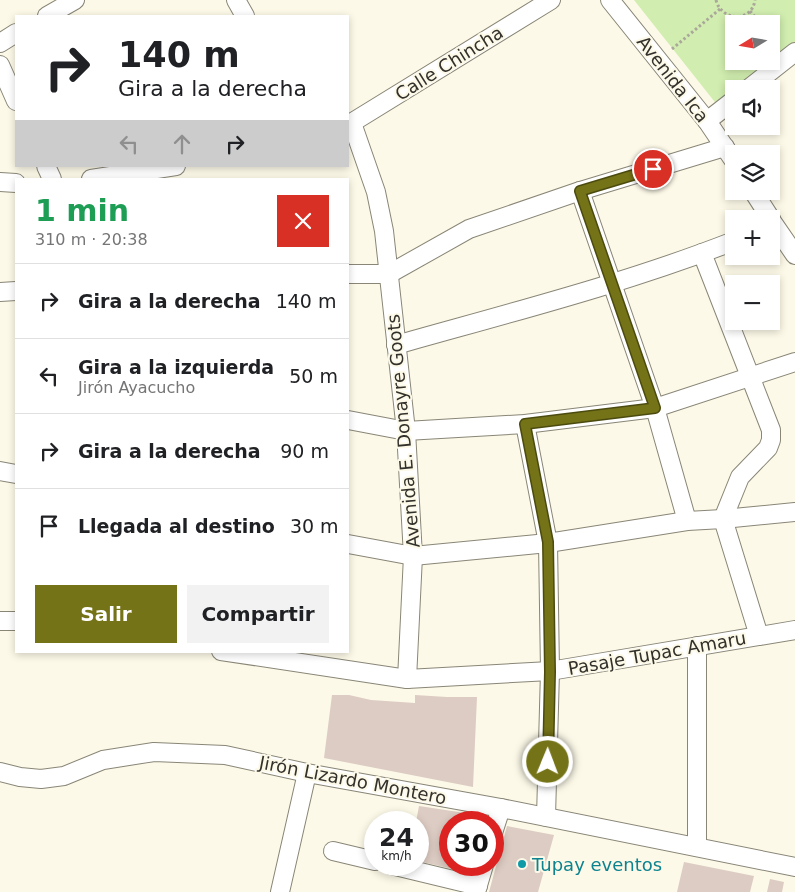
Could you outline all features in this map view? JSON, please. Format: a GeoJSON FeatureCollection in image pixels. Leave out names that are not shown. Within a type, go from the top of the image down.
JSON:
{"type":"FeatureCollection","features":[{"type":"Feature","properties":{"kind":"street"},"geometry":{"type":"LineString","coordinates":[[48,15],[75,0]]}},
{"type":"Feature","properties":{"kind":"street"},"geometry":{"type":"LineString","coordinates":[[236,0],[244,15]]}},
{"type":"Feature","properties":{"kind":"street","name":"Calle Chincha"},"geometry":{"type":"LineString","coordinates":[[350,124],[551,0]]}},
{"type":"Feature","properties":{"kind":"street","name":"Avenida Ica"},"geometry":{"type":"LineString","coordinates":[[610,0],[706,121],[725,148]]}},
{"type":"Feature","properties":{"kind":"street"},"geometry":{"type":"LineString","coordinates":[[0,42],[15,34]]}},
{"type":"Feature","properties":{"kind":"street"},"geometry":{"type":"LineString","coordinates":[[759,80],[795,52]]}},
{"type":"Feature","properties":{"kind":"street"},"geometry":{"type":"LineString","coordinates":[[0,65],[15,99]]}},
{"type":"Feature","properties":{"kind":"street"},"geometry":{"type":"LineString","coordinates":[[706,121],[725,107]]}},
{"type":"Feature","properties":{"kind":"street","name":"Avenida E. Donayre Goots"},"geometry":{"type":"LineString","coordinates":[[350,124],[376,192],[389,274],[406,431],[413,556],[407,679]]}},
{"type":"Feature","properties":{"kind":"street"},"geometry":{"type":"LineString","coordinates":[[349,274],[389,274],[469,229],[580,191],[725,155]]}},
{"type":"Feature","properties":{"kind":"street"},"geometry":{"type":"LineString","coordinates":[[101,178],[169,171]]}},
{"type":"Feature","properties":{"kind":"street"},"geometry":{"type":"LineString","coordinates":[[0,182],[15,182]]}},
{"type":"Feature","properties":{"kind":"street"},"geometry":{"type":"LineString","coordinates":[[580,191],[655,408],[687,521]]}},
{"type":"Feature","properties":{"kind":"street"},"geometry":{"type":"LineString","coordinates":[[780,233],[795,255]]}},
{"type":"Feature","properties":{"kind":"street"},"geometry":{"type":"LineString","coordinates":[[396,345],[613,284],[725,245]]}},
{"type":"Feature","properties":{"kind":"street"},"geometry":{"type":"LineString","coordinates":[[702,254],[771,430],[771,440],[768,448],[740,477],[724,519],[759,636]]}},
{"type":"Feature","properties":{"kind":"street"},"geometry":{"type":"LineString","coordinates":[[0,292],[15,291]]}},
{"type":"Feature","properties":{"kind":"street"},"geometry":{"type":"LineString","coordinates":[[349,420],[406,431],[525,424],[655,408],[795,362]]}},
{"type":"Feature","properties":{"kind":"street"},"geometry":{"type":"LineString","coordinates":[[525,424],[548,542],[550,672],[546,816]]}},
{"type":"Feature","properties":{"kind":"street"},"geometry":{"type":"LineString","coordinates":[[0,471],[15,474]]}},
{"type":"Feature","properties":{"kind":"street"},"geometry":{"type":"LineString","coordinates":[[349,544],[413,556],[548,542],[687,521],[795,512]]}},
{"type":"Feature","properties":{"kind":"street"},"geometry":{"type":"LineString","coordinates":[[0,621],[15,621]]}},
{"type":"Feature","properties":{"kind":"street","name":"Pasaje Tupac Amaru"},"geometry":{"type":"LineString","coordinates":[[234,653],[407,679],[550,672],[795,630]]}},
{"type":"Feature","properties":{"kind":"street"},"geometry":{"type":"LineString","coordinates":[[697,646],[697,847]]}},
{"type":"Feature","properties":{"kind":"street","name":"Jirón Lizardo Montero"},"geometry":{"type":"LineString","coordinates":[[0,772],[20,777],[41,779],[64,776],[103,760],[154,752],[225,755],[307,773],[546,816],[795,867]]}},
{"type":"Feature","properties":{"kind":"street"},"geometry":{"type":"LineString","coordinates":[[280,892],[307,773]]}},
{"type":"Feature","properties":{"kind":"street"},"geometry":{"type":"LineString","coordinates":[[334,851],[364,858]]}},
{"type":"Feature","properties":{"kind":"street"},"geometry":{"type":"LineString","coordinates":[[429,876],[477,889],[481,876]]}},
{"type":"Feature","properties":{"kind":"path"},"geometry":{"type":"LineString","coordinates":[[716,0],[724,14],[731,17],[745,15],[750,11],[755,0]]}},
{"type":"Feature","properties":{"kind":"path"},"geometry":{"type":"LineString","coordinates":[[672,49],[720,9]]}},
{"type":"Feature","properties":{"kind":"path"},"geometry":{"type":"LineString","coordinates":[[750,11],[753,15]]}},
{"type":"Feature","properties":{"kind":"green space"},"geometry":{"type":"Polygon","coordinates":[[[634,0],[795,0],[795,44],[780,56],[780,15],[725,15],[725,70],[763,70],[751,80],[725,80],[725,101],[718,106],[634,0]]]}},
{"type":"Feature","properties":{"kind":"building"},"geometry":{"type":"Polygon","coordinates":[[[332,695],[349,695],[371,700],[415,703],[415,695],[477,697],[473,787],[324,758],[332,695]]]}},
{"type":"Feature","properties":{"kind":"building"},"geometry":{"type":"Polygon","coordinates":[[[419,806],[452,811],[439,811],[439,866],[429,864],[429,811],[418,811],[419,806]]]}},
{"type":"Feature","properties":{"kind":"building","name":"Tupay eventos"},"geometry":{"type":"Polygon","coordinates":[[[507,826],[554,835],[538,892],[489,892],[493,876],[504,876],[504,837],[507,826]]]}},
{"type":"Feature","properties":{"kind":"building"},"geometry":{"type":"Polygon","coordinates":[[[684,862],[754,876],[750,892],[677,892],[684,862]]]}},
{"type":"Feature","properties":{"kind":"building"},"geometry":{"type":"Polygon","coordinates":[[[770,879],[784,882],[782,892],[767,892],[770,879]]]}},
{"type":"Feature","properties":{"kind":"place","name":"Tupay eventos"},"geometry":{"type":"Point","coordinates":[522,864]}},
{"type":"Feature","properties":{"kind":"route"},"geometry":{"type":"LineString","coordinates":[[548,762],[550,672],[548,542],[525,424],[655,408],[580,191],[653,169]]}}]}
